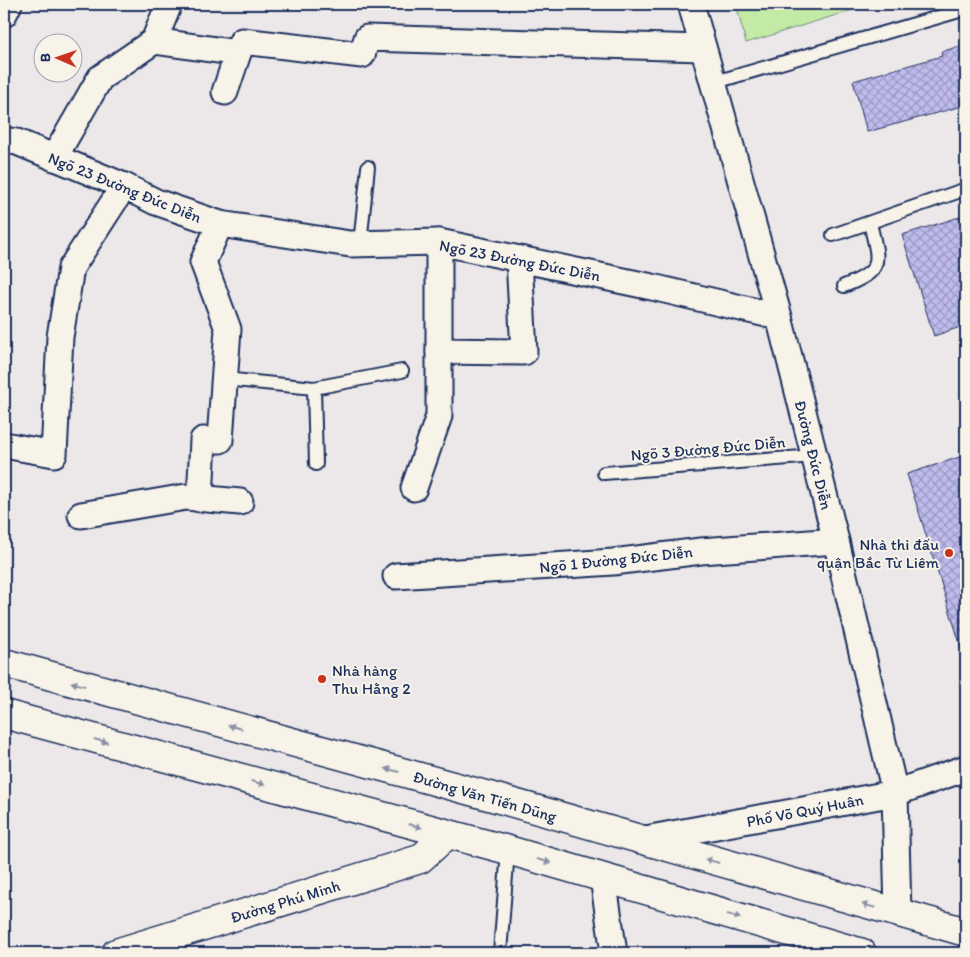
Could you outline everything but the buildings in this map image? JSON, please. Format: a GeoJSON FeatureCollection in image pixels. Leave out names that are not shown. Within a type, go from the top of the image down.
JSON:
{"type":"FeatureCollection","features":[{"type":"Feature","properties":{"kind":"main road","name":"Đường Văn Tiến Dũng"},"geometry":{"type":"LineString","coordinates":[[4,663],[489,796],[966,932]]}},
{"type":"Feature","properties":{"kind":"main road"},"geometry":{"type":"LineString","coordinates":[[4,714],[508,850],[862,953]]}},
{"type":"Feature","properties":{"kind":"main road","name":"Đường Phú Minh"},"geometry":{"type":"LineString","coordinates":[[116,953],[420,859],[447,835]]}},
{"type":"Feature","properties":{"kind":"street"},"geometry":{"type":"LineString","coordinates":[[4,14],[8,4]]}},
{"type":"Feature","properties":{"kind":"street"},"geometry":{"type":"LineString","coordinates":[[54,158],[100,78],[154,42],[169,4]]}},
{"type":"Feature","properties":{"kind":"street","name":"Đường Đức Diễn"},"geometry":{"type":"LineString","coordinates":[[691,4],[779,317],[836,541],[895,793],[898,914]]}},
{"type":"Feature","properties":{"kind":"street"},"geometry":{"type":"LineString","coordinates":[[225,92],[242,41],[362,55],[367,38],[702,48]]}},
{"type":"Feature","properties":{"kind":"street"},"geometry":{"type":"LineString","coordinates":[[154,42],[238,54]]}},
{"type":"Feature","properties":{"kind":"street","name":"Ngõ 23 Đường Đức Diễn"},"geometry":{"type":"LineString","coordinates":[[4,140],[17,142],[124,186],[156,202],[220,224],[360,244],[439,242],[779,317]]}},
{"type":"Feature","properties":{"kind":"street"},"geometry":{"type":"LineString","coordinates":[[4,445],[54,454],[60,337],[71,268],[124,186]]}},
{"type":"Feature","properties":{"kind":"street"},"geometry":{"type":"LineString","coordinates":[[200,499],[203,440],[220,440],[228,329],[203,262],[220,224]]}},
{"type":"Feature","properties":{"kind":"street"},"geometry":{"type":"LineString","coordinates":[[414,488],[439,416],[439,242]]}},
{"type":"Feature","properties":{"kind":"street"},"geometry":{"type":"LineString","coordinates":[[439,351],[524,352],[519,259]]}},
{"type":"Feature","properties":{"kind":"street"},"geometry":{"type":"LineString","coordinates":[[81,515],[186,498],[240,502]]}},
{"type":"Feature","properties":{"kind":"street","name":"Ngõ 1 Đường Đức Diễn"},"geometry":{"type":"LineString","coordinates":[[396,576],[613,562],[701,551],[836,541]]}},
{"type":"Feature","properties":{"kind":"street","name":"Phố Võ Quý Huân"},"geometry":{"type":"LineString","coordinates":[[640,840],[895,793],[966,768]]}},
{"type":"Feature","properties":{"kind":"street"},"geometry":{"type":"LineString","coordinates":[[603,878],[614,953]]}},
{"type":"Feature","properties":{"kind":"lane"},"geometry":{"type":"LineString","coordinates":[[712,83],[966,9]]}},
{"type":"Feature","properties":{"kind":"lane"},"geometry":{"type":"LineString","coordinates":[[360,244],[368,167]]}},
{"type":"Feature","properties":{"kind":"lane"},"geometry":{"type":"LineString","coordinates":[[833,235],[966,189]]}},
{"type":"Feature","properties":{"kind":"lane"},"geometry":{"type":"LineString","coordinates":[[844,286],[866,278],[874,270],[877,258],[870,223]]}},
{"type":"Feature","properties":{"kind":"lane"},"geometry":{"type":"LineString","coordinates":[[224,379],[314,388],[402,371]]}},
{"type":"Feature","properties":{"kind":"lane"},"geometry":{"type":"LineString","coordinates":[[314,388],[316,464]]}},
{"type":"Feature","properties":{"kind":"lane","name":"Ngõ 3 Đường Đức Diễn"},"geometry":{"type":"LineString","coordinates":[[604,473],[814,456]]}},
{"type":"Feature","properties":{"kind":"lane"},"geometry":{"type":"LineString","coordinates":[[500,953],[508,850]]}},
{"type":"Feature","properties":{"kind":"green space"},"geometry":{"type":"Polygon","coordinates":[[[736,4],[872,4],[746,43],[736,4]]]}},
{"type":"Feature","properties":{"kind":"place","name":"Nhà thi đấu quận Bắc Từ Liêm"},"geometry":{"type":"Point","coordinates":[949,553]}},
{"type":"Feature","properties":{"kind":"place","name":"Nhà hàng Thu Hằng 2"},"geometry":{"type":"Point","coordinates":[322,679]}}]}
